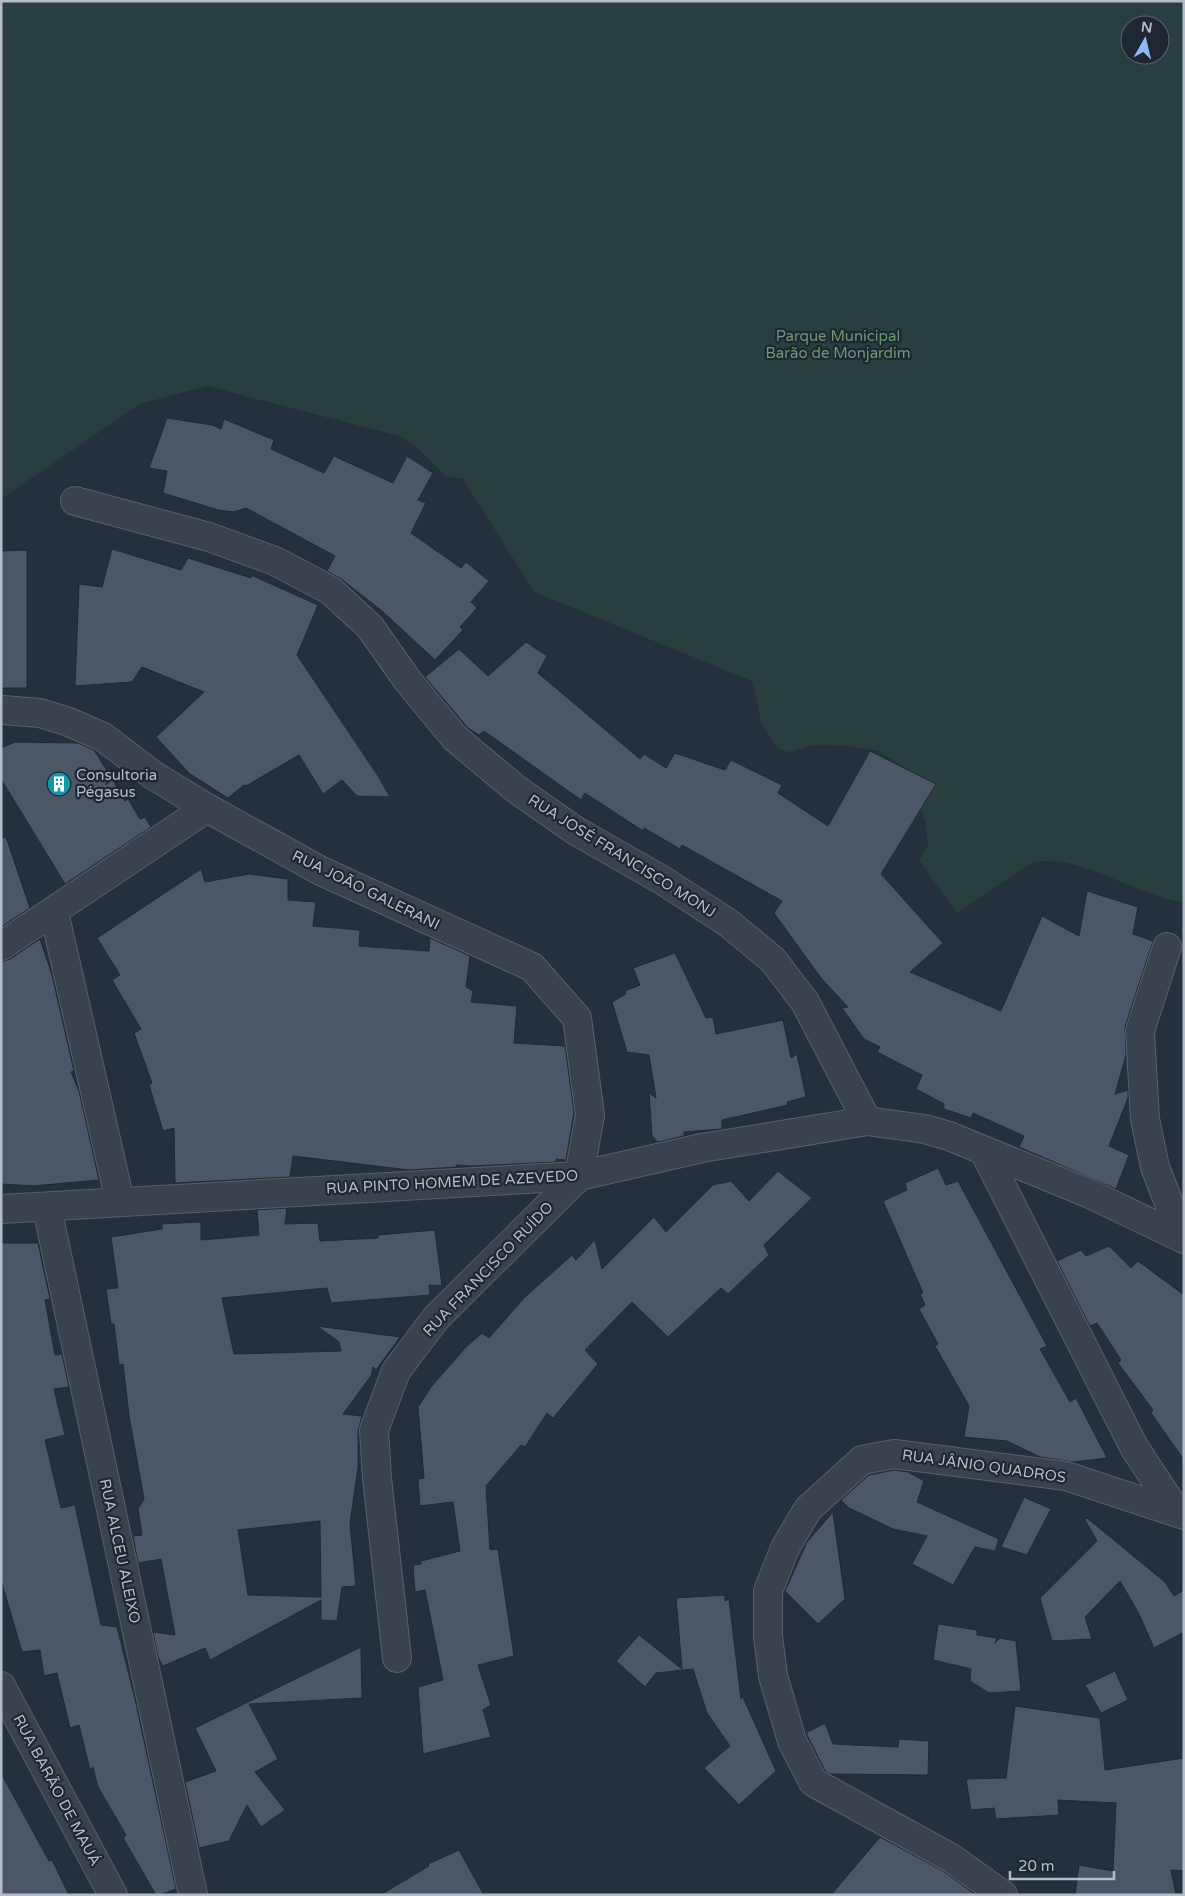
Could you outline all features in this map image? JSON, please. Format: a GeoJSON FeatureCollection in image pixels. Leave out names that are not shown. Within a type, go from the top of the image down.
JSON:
{"type":"FeatureCollection","features":[{"type":"Feature","properties":{"kind":"street","name":"RUA JOSÉ FRANCISCO MONJ"},"geometry":{"type":"LineString","coordinates":[[76,501],[209,537],[275,561],[330,590],[370,627],[408,681],[454,738],[516,789],[554,816],[576,831],[662,880],[710,911],[773,960],[805,1002],[867,1121]]}},
{"type":"Feature","properties":{"kind":"street","name":"RUA JOÃO GALERANI"},"geometry":{"type":"LineString","coordinates":[[3,710],[40,713],[69,722],[103,737],[153,775],[207,808],[321,871],[532,967],[577,1018],[590,1115],[580,1176]]}},
{"type":"Feature","properties":{"kind":"street"},"geometry":{"type":"LineString","coordinates":[[1,946],[207,808]]}},
{"type":"Feature","properties":{"kind":"street"},"geometry":{"type":"LineString","coordinates":[[54,912],[120,1201]]}},
{"type":"Feature","properties":{"kind":"street"},"geometry":{"type":"LineString","coordinates":[[1167,947],[1140,1031],[1147,1128],[1155,1167],[1183,1238]]}},
{"type":"Feature","properties":{"kind":"street","name":"RUA PINTO HOMEM DE AZEVEDO"},"geometry":{"type":"LineString","coordinates":[[1,1209],[47,1208],[120,1201],[580,1176],[702,1148],[867,1121],[924,1129],[984,1151],[1088,1194],[1183,1238]]}},
{"type":"Feature","properties":{"kind":"street"},"geometry":{"type":"LineString","coordinates":[[984,1151],[1134,1447],[1180,1513]]}},
{"type":"Feature","properties":{"kind":"street","name":"RUA FRANCISCO RUÍDO"},"geometry":{"type":"LineString","coordinates":[[397,1658],[377,1478],[374,1430],[396,1370],[436,1318],[580,1176]]}},
{"type":"Feature","properties":{"kind":"street","name":"RUA ALCEU ALEIXO"},"geometry":{"type":"LineString","coordinates":[[47,1208],[193,1895]]}},
{"type":"Feature","properties":{"kind":"street","name":"RUA JÂNIO QUADROS"},"geometry":{"type":"LineString","coordinates":[[1002,1895],[951,1858],[813,1782],[792,1741],[773,1676],[770,1652],[768,1592],[786,1548],[808,1509],[862,1460],[894,1454],[1066,1476],[1180,1513]]}},
{"type":"Feature","properties":{"kind":"street","name":"RUA BARÃO DE MAUÁ"},"geometry":{"type":"LineString","coordinates":[[1,1686],[113,1895]]}},
{"type":"Feature","properties":{"kind":"green space","name":"Parque Municipal Barão de Monjardim"},"geometry":{"type":"Polygon","coordinates":[[[1,1],[1184,1],[1184,902],[1146,892],[1071,864],[1052,861],[1033,862],[957,913],[919,860],[928,846],[925,822],[909,770],[878,751],[849,746],[813,745],[790,752],[778,749],[762,725],[752,681],[534,592],[463,479],[446,476],[417,448],[399,436],[207,386],[140,404],[1,499],[1,1]]]}},
{"type":"Feature","properties":{"kind":"building"},"geometry":{"type":"Polygon","coordinates":[[[167,418],[212,425],[221,429],[224,419],[274,440],[271,449],[324,473],[334,456],[393,483],[407,456],[433,473],[418,500],[426,503],[411,533],[461,568],[466,562],[489,581],[471,602],[477,608],[460,627],[463,630],[435,660],[382,611],[340,578],[327,571],[335,556],[246,508],[234,512],[218,510],[163,493],[167,471],[149,468],[167,418]]]}},
{"type":"Feature","properties":{"kind":"building"},"geometry":{"type":"Polygon","coordinates":[[[112,549],[181,570],[188,558],[251,578],[251,575],[318,605],[297,655],[390,797],[357,796],[342,780],[323,794],[299,755],[246,786],[244,785],[228,798],[190,774],[156,737],[204,692],[142,667],[132,682],[75,686],[79,584],[102,587],[112,549]]]}},
{"type":"Feature","properties":{"kind":"building"},"geometry":{"type":"Polygon","coordinates":[[[27,550],[27,688],[1,688],[1,551],[27,550]]]}},
{"type":"Feature","properties":{"kind":"building"},"geometry":{"type":"Polygon","coordinates":[[[526,642],[547,656],[538,673],[640,759],[644,754],[666,768],[675,753],[725,770],[731,760],[782,785],[778,793],[828,826],[870,751],[936,784],[881,874],[943,943],[910,972],[1001,1011],[1042,916],[1079,936],[1087,891],[1138,907],[1133,934],[1153,941],[1125,1027],[1126,1055],[1115,1094],[1128,1090],[1128,1098],[1109,1146],[1129,1155],[1116,1189],[1019,1147],[1024,1136],[973,1113],[971,1118],[944,1109],[944,1104],[916,1089],[922,1075],[877,1052],[880,1047],[864,1039],[842,1008],[848,1007],[821,978],[774,913],[782,901],[682,845],[680,849],[644,828],[643,831],[585,793],[581,800],[484,731],[479,735],[468,728],[425,677],[459,649],[488,676],[526,642]]]}},
{"type":"Feature","properties":{"kind":"building"},"geometry":{"type":"Polygon","coordinates":[[[15,742],[78,743],[94,750],[109,774],[106,785],[112,779],[125,801],[128,799],[140,819],[145,817],[151,827],[65,884],[1,779],[1,748],[15,742]]]}},
{"type":"Feature","properties":{"kind":"building"},"geometry":{"type":"Polygon","coordinates":[[[6,837],[30,908],[1,927],[1,838],[6,837]]]}},
{"type":"Feature","properties":{"kind":"building"},"geometry":{"type":"Polygon","coordinates":[[[201,869],[205,882],[249,874],[288,879],[288,900],[316,902],[313,926],[360,930],[359,946],[429,951],[430,938],[470,956],[466,987],[473,991],[471,1002],[517,1006],[514,1043],[565,1046],[574,1112],[566,1160],[556,1159],[556,1162],[472,1166],[457,1165],[456,1167],[409,1170],[293,1156],[290,1177],[175,1183],[174,1128],[163,1131],[149,1085],[152,1083],[134,1033],[141,1029],[112,980],[120,975],[97,938],[201,869]]]}},
{"type":"Feature","properties":{"kind":"building"},"geometry":{"type":"Polygon","coordinates":[[[40,939],[52,975],[74,1071],[71,1072],[79,1091],[99,1180],[33,1186],[1,1184],[1,962],[10,959],[40,939]]]}},
{"type":"Feature","properties":{"kind":"building"},"geometry":{"type":"Polygon","coordinates":[[[675,953],[706,1018],[713,1017],[716,1034],[783,1020],[791,1058],[797,1054],[806,1097],[787,1102],[788,1105],[722,1120],[722,1129],[684,1132],[684,1136],[658,1142],[652,1136],[649,1093],[656,1098],[649,1055],[627,1052],[612,1002],[626,994],[625,991],[640,985],[633,968],[675,953]]]}},
{"type":"Feature","properties":{"kind":"building"},"geometry":{"type":"Polygon","coordinates":[[[938,1168],[946,1185],[958,1181],[1047,1346],[1040,1349],[1070,1402],[1076,1398],[1107,1458],[1074,1462],[1040,1457],[1007,1441],[964,1437],[969,1406],[935,1346],[938,1344],[919,1309],[925,1305],[920,1294],[923,1293],[883,1201],[907,1190],[905,1183],[938,1168]]]}},
{"type":"Feature","properties":{"kind":"building"},"geometry":{"type":"Polygon","coordinates":[[[778,1171],[812,1198],[764,1245],[769,1255],[728,1294],[721,1288],[668,1337],[632,1302],[585,1350],[598,1364],[553,1418],[547,1413],[525,1447],[521,1445],[486,1486],[490,1550],[498,1549],[514,1656],[478,1665],[491,1705],[483,1710],[491,1737],[423,1754],[418,1687],[443,1680],[425,1590],[415,1592],[413,1565],[421,1564],[421,1561],[460,1551],[453,1502],[420,1506],[418,1479],[424,1478],[418,1407],[431,1387],[466,1347],[482,1333],[489,1338],[524,1298],[572,1255],[576,1260],[595,1240],[602,1269],[654,1217],[666,1232],[713,1185],[731,1181],[749,1201],[778,1171]]]}},
{"type":"Feature","properties":{"kind":"building"},"geometry":{"type":"Polygon","coordinates":[[[287,1208],[285,1224],[318,1223],[320,1241],[378,1238],[378,1235],[435,1230],[442,1286],[429,1285],[430,1295],[331,1303],[327,1288],[222,1298],[234,1354],[341,1351],[339,1342],[317,1326],[400,1337],[376,1370],[373,1367],[371,1376],[343,1414],[362,1416],[358,1431],[358,1468],[350,1523],[356,1586],[342,1587],[337,1621],[321,1620],[321,1600],[210,1660],[205,1648],[163,1666],[158,1657],[153,1632],[175,1635],[161,1559],[138,1563],[133,1536],[142,1535],[138,1509],[144,1499],[129,1416],[123,1364],[119,1365],[114,1324],[111,1324],[106,1289],[118,1288],[111,1237],[162,1229],[162,1224],[201,1222],[201,1240],[259,1235],[257,1210],[287,1208]],[[320,1521],[238,1530],[248,1595],[321,1597],[320,1521]]]}},
{"type":"Feature","properties":{"kind":"building"},"geometry":{"type":"Polygon","coordinates":[[[1,1243],[38,1243],[50,1299],[45,1300],[55,1355],[62,1354],[69,1387],[54,1389],[65,1435],[45,1440],[61,1508],[75,1505],[101,1625],[117,1627],[135,1699],[176,1889],[159,1895],[156,1895],[123,1838],[126,1835],[98,1787],[93,1767],[90,1770],[79,1725],[70,1728],[57,1673],[44,1676],[40,1650],[22,1652],[1,1580],[1,1243]]]}},
{"type":"Feature","properties":{"kind":"building"},"geometry":{"type":"Polygon","coordinates":[[[1109,1246],[1131,1268],[1138,1261],[1184,1295],[1184,1460],[1151,1413],[1153,1410],[1118,1363],[1121,1360],[1097,1323],[1090,1326],[1057,1261],[1081,1250],[1086,1256],[1109,1246]]]}},
{"type":"Feature","properties":{"kind":"building"},"geometry":{"type":"Polygon","coordinates":[[[894,1470],[908,1472],[924,1481],[917,1502],[999,1539],[995,1551],[975,1547],[953,1585],[912,1564],[927,1536],[893,1529],[849,1508],[841,1500],[869,1475],[894,1470]]]}},
{"type":"Feature","properties":{"kind":"building"},"geometry":{"type":"Polygon","coordinates":[[[1024,1497],[1051,1509],[1027,1555],[1001,1547],[1024,1497]]]}},
{"type":"Feature","properties":{"kind":"building"},"geometry":{"type":"Polygon","coordinates":[[[833,1512],[845,1599],[818,1624],[785,1591],[807,1542],[833,1512]]]}},
{"type":"Feature","properties":{"kind":"building"},"geometry":{"type":"Polygon","coordinates":[[[1087,1518],[1165,1582],[1174,1596],[1184,1590],[1184,1632],[1154,1648],[1139,1614],[1120,1581],[1085,1617],[1092,1639],[1052,1641],[1040,1598],[1097,1541],[1085,1520],[1087,1518]]]}},
{"type":"Feature","properties":{"kind":"building"},"geometry":{"type":"Polygon","coordinates":[[[725,1595],[725,1601],[729,1599],[741,1699],[742,1695],[776,1771],[739,1805],[704,1768],[730,1746],[707,1713],[693,1669],[656,1673],[645,1687],[616,1661],[639,1635],[682,1669],[676,1598],[725,1595]]]}},
{"type":"Feature","properties":{"kind":"building"},"geometry":{"type":"Polygon","coordinates":[[[938,1624],[977,1630],[977,1635],[997,1638],[995,1643],[1000,1638],[1016,1641],[1021,1691],[989,1693],[970,1681],[971,1669],[933,1660],[938,1624]]]}},
{"type":"Feature","properties":{"kind":"building"},"geometry":{"type":"Polygon","coordinates":[[[361,1647],[362,1698],[249,1704],[278,1759],[255,1772],[285,1810],[261,1827],[247,1805],[229,1841],[199,1848],[185,1782],[216,1771],[195,1728],[361,1647]]]}},
{"type":"Feature","properties":{"kind":"building"},"geometry":{"type":"Polygon","coordinates":[[[1115,1671],[1128,1700],[1101,1713],[1085,1685],[1115,1671]]]}},
{"type":"Feature","properties":{"kind":"building"},"geometry":{"type":"Polygon","coordinates":[[[1015,1706],[1100,1718],[1105,1770],[1184,1758],[1184,1871],[1171,1870],[1176,1895],[1075,1895],[1079,1865],[1113,1871],[1116,1803],[1058,1800],[1059,1815],[996,1819],[994,1808],[971,1810],[966,1779],[1006,1778],[1015,1706]]]}},
{"type":"Feature","properties":{"kind":"building"},"geometry":{"type":"Polygon","coordinates":[[[825,1723],[833,1744],[898,1747],[899,1739],[929,1741],[928,1775],[830,1774],[825,1771],[806,1733],[825,1723]]]}},
{"type":"Feature","properties":{"kind":"building"},"geometry":{"type":"Polygon","coordinates":[[[1,1773],[49,1861],[52,1860],[69,1895],[1,1895],[1,1773]]]}},
{"type":"Feature","properties":{"kind":"building"},"geometry":{"type":"Polygon","coordinates":[[[880,1837],[943,1871],[976,1895],[831,1895],[880,1837]]]}},
{"type":"Feature","properties":{"kind":"building"},"geometry":{"type":"Polygon","coordinates":[[[459,1850],[484,1895],[380,1895],[429,1866],[428,1864],[459,1850]]]}},
{"type":"Feature","properties":{"kind":"place","name":"Consultoria Pégasus"},"geometry":{"type":"Point","coordinates":[59,784]}}]}
